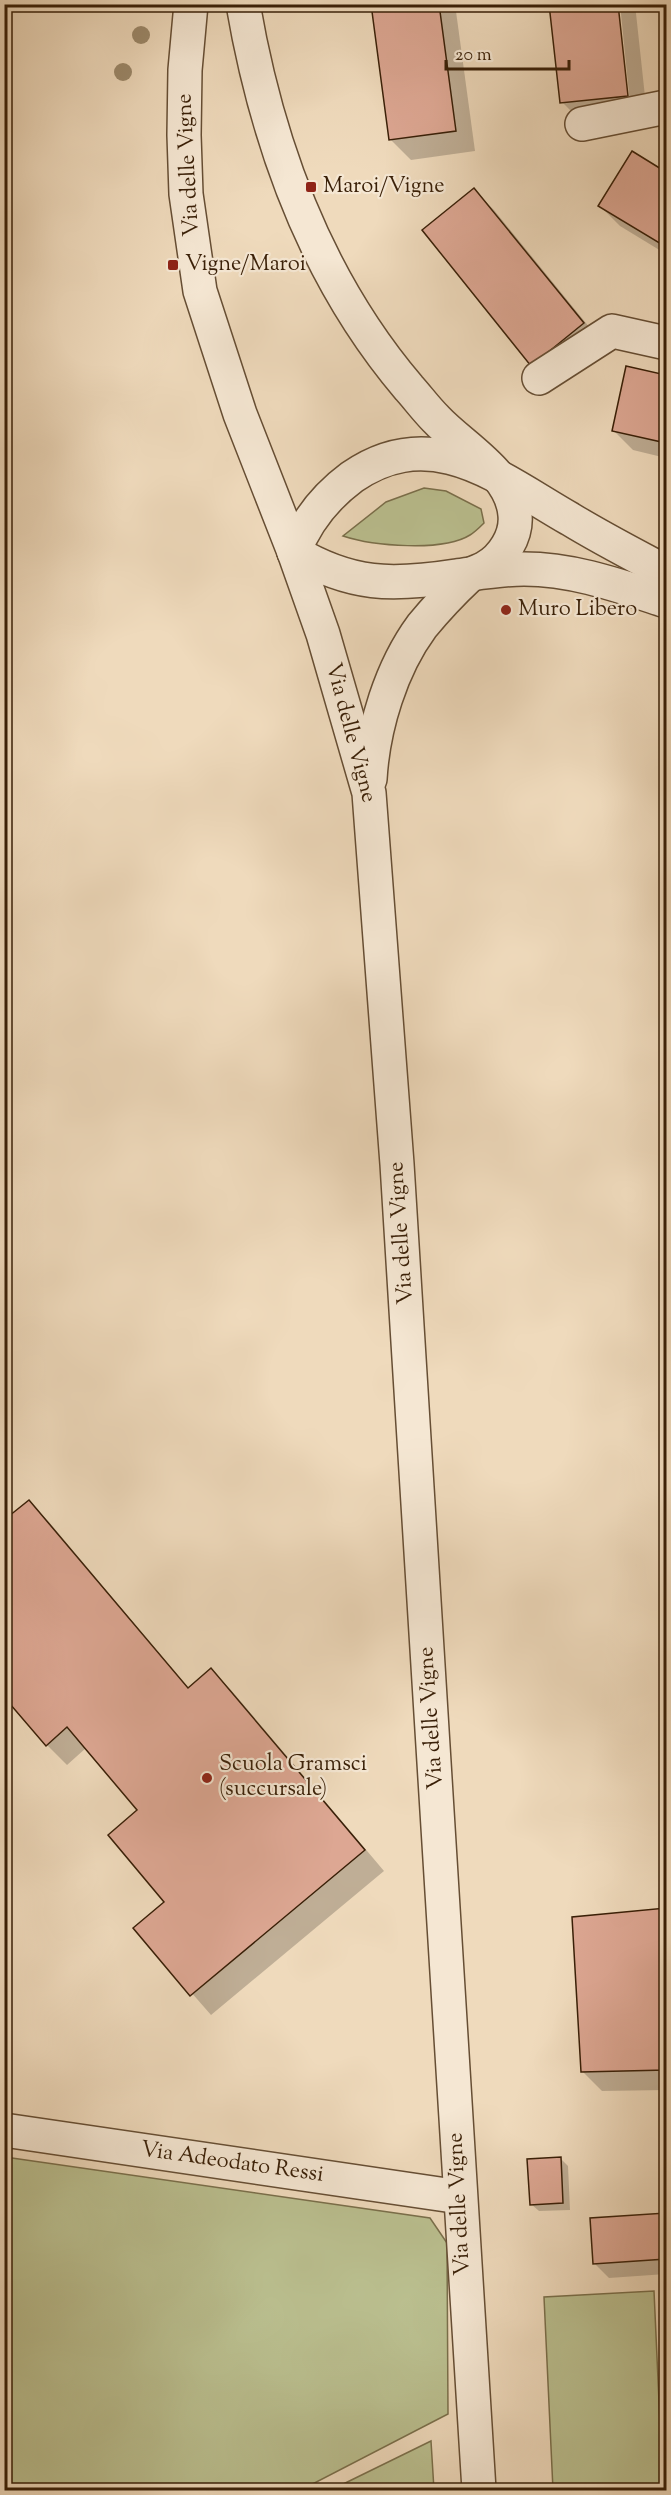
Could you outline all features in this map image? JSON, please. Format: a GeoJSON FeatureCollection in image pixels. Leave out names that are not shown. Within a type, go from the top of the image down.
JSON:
{"type":"FeatureCollection","features":[{"type":"Feature","properties":{"kind":"street","name":"Via delle Vigne"},"geometry":{"type":"LineString","coordinates":[[191,4],[184,70],[186,194],[200,291],[240,414],[294,552],[323,634],[369,793],[400,1211],[479,2490]]}},
{"type":"Feature","properties":{"kind":"street"},"geometry":{"type":"LineString","coordinates":[[243,4],[262,99],[296,202],[334,279],[405,383],[436,419],[497,474],[569,519],[666,572]]}},
{"type":"Feature","properties":{"kind":"street"},"geometry":{"type":"LineString","coordinates":[[582,124],[666,107]]}},
{"type":"Feature","properties":{"kind":"street"},"geometry":{"type":"LineString","coordinates":[[539,378],[612,331],[666,343]]}},
{"type":"Feature","properties":{"kind":"street"},"geometry":{"type":"LineString","coordinates":[[369,793],[371,757],[377,731],[396,673],[409,646],[423,625],[471,574],[486,567],[501,555],[515,527],[514,507],[497,474],[464,461],[440,455],[396,456],[380,461],[343,484],[313,514],[302,531],[294,552],[319,567],[364,580],[399,582],[471,574],[522,569],[551,570],[598,580],[666,601]]}},
{"type":"Feature","properties":{"kind":"street","name":"Via Adeodato Ressi"},"geometry":{"type":"LineString","coordinates":[[4,2130],[460,2197]]}},
{"type":"Feature","properties":{"kind":"green space"},"geometry":{"type":"Polygon","coordinates":[[[424,488],[446,491],[481,509],[484,523],[472,534],[443,544],[389,545],[343,536],[386,502],[424,488]]]}},
{"type":"Feature","properties":{"kind":"green space"},"geometry":{"type":"Polygon","coordinates":[[[5,2157],[430,2218],[447,2243],[448,2414],[301,2490],[5,2490],[5,2157]]]}},
{"type":"Feature","properties":{"kind":"green space"},"geometry":{"type":"Polygon","coordinates":[[[654,2291],[663,2490],[553,2490],[544,2297],[654,2291]]]}},
{"type":"Feature","properties":{"kind":"green space"},"geometry":{"type":"Polygon","coordinates":[[[431,2441],[434,2490],[331,2490],[431,2441]]]}},
{"type":"Feature","properties":{"kind":"building"},"geometry":{"type":"Polygon","coordinates":[[[371,4],[439,4],[456,131],[389,140],[371,4]]]}},
{"type":"Feature","properties":{"kind":"building"},"geometry":{"type":"Polygon","coordinates":[[[549,4],[618,4],[628,96],[560,103],[549,4]]]}},
{"type":"Feature","properties":{"kind":"building"},"geometry":{"type":"Polygon","coordinates":[[[632,151],[666,172],[666,247],[598,206],[632,151]]]}},
{"type":"Feature","properties":{"kind":"building"},"geometry":{"type":"Polygon","coordinates":[[[474,188],[584,323],[531,366],[422,230],[474,188]]]}},
{"type":"Feature","properties":{"kind":"building"},"geometry":{"type":"Polygon","coordinates":[[[626,366],[666,375],[666,443],[612,431],[626,366]]]}},
{"type":"Feature","properties":{"kind":"building","name":"Scuola Gramsci (succursale)"},"geometry":{"type":"Polygon","coordinates":[[[29,1500],[188,1688],[211,1668],[365,1850],[190,1996],[133,1928],[164,1902],[108,1835],[137,1810],[67,1727],[46,1746],[4,1697],[4,1520],[29,1500]]]}},
{"type":"Feature","properties":{"kind":"building"},"geometry":{"type":"Polygon","coordinates":[[[666,1908],[666,2070],[581,2072],[572,1917],[666,1908]]]}},
{"type":"Feature","properties":{"kind":"building"},"geometry":{"type":"Polygon","coordinates":[[[561,2157],[563,2203],[530,2205],[527,2159],[561,2157]]]}},
{"type":"Feature","properties":{"kind":"building"},"geometry":{"type":"Polygon","coordinates":[[[666,2213],[666,2259],[593,2264],[590,2218],[666,2213]]]}},
{"type":"Feature","properties":{"kind":"place","name":"Maroi/Vigne"},"geometry":{"type":"Point","coordinates":[311,187]}},
{"type":"Feature","properties":{"kind":"place","name":"Vigne/Maroi"},"geometry":{"type":"Point","coordinates":[173,265]}},
{"type":"Feature","properties":{"kind":"place","name":"Muro Libero"},"geometry":{"type":"Point","coordinates":[506,610]}},
{"type":"Feature","properties":{"kind":"place","name":"Scuola Gramsci (succursale)"},"geometry":{"type":"Point","coordinates":[207,1778]}}]}
